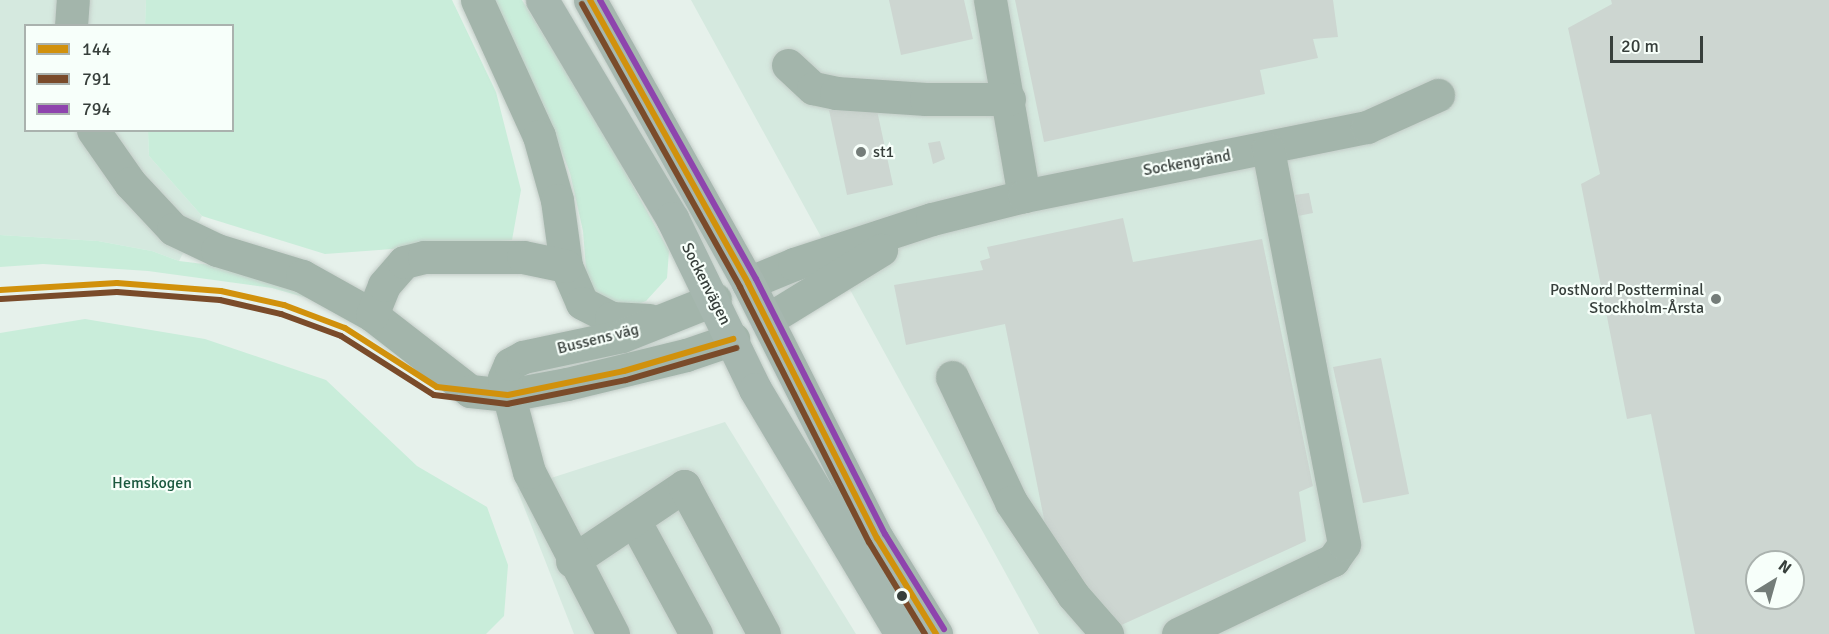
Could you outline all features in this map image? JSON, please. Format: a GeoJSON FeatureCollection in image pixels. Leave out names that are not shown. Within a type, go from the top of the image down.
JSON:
{"type":"FeatureCollection","features":[{"type":"Feature","properties":{"kind":"main road","name":"Sockenvägen"},"geometry":{"type":"LineString","coordinates":[[542,0],[626,138],[715,299],[755,389],[901,634]]}},
{"type":"Feature","properties":{"kind":"main road"},"geometry":{"type":"LineString","coordinates":[[590,0],[748,284],[877,538],[936,634]]}},
{"type":"Feature","properties":{"kind":"main road"},"geometry":{"type":"LineString","coordinates":[[715,299],[748,284]]}},
{"type":"Feature","properties":{"kind":"main road"},"geometry":{"type":"LineString","coordinates":[[733,339],[767,320]]}},
{"type":"Feature","properties":{"kind":"street"},"geometry":{"type":"LineString","coordinates":[[71,24],[73,0]]}},
{"type":"Feature","properties":{"kind":"street"},"geometry":{"type":"LineString","coordinates":[[477,0],[539,136],[557,200],[566,266],[582,303],[595,313],[611,318],[666,320]]}},
{"type":"Feature","properties":{"kind":"street"},"geometry":{"type":"LineString","coordinates":[[990,0],[1024,196]]}},
{"type":"Feature","properties":{"kind":"street"},"geometry":{"type":"LineString","coordinates":[[788,65],[813,88],[836,93],[926,99],[1009,99]]}},
{"type":"Feature","properties":{"kind":"street","name":"Sockengränd"},"geometry":{"type":"LineString","coordinates":[[748,284],[794,264],[932,219],[1024,196],[1268,149],[1366,127],[1438,95]]}},
{"type":"Feature","properties":{"kind":"street"},"geometry":{"type":"LineString","coordinates":[[94,132],[130,183],[173,229],[217,250],[302,276],[372,315],[470,391],[508,395],[624,371],[733,339]]}},
{"type":"Feature","properties":{"kind":"street"},"geometry":{"type":"LineString","coordinates":[[1178,634],[1333,560],[1344,544],[1268,149]]}},
{"type":"Feature","properties":{"kind":"street","name":"Sockengränd"},"geometry":{"type":"LineString","coordinates":[[767,320],[932,219]]}},
{"type":"Feature","properties":{"kind":"street"},"geometry":{"type":"LineString","coordinates":[[372,315],[393,270],[414,259],[523,257],[566,266]]}},
{"type":"Feature","properties":{"kind":"street","name":"Bussens väg"},"geometry":{"type":"LineString","coordinates":[[613,634],[572,561],[529,472],[504,378],[510,364],[523,357],[622,336],[715,299]]}},
{"type":"Feature","properties":{"kind":"street"},"geometry":{"type":"LineString","coordinates":[[952,377],[1011,502],[1073,595],[1107,634]]}},
{"type":"Feature","properties":{"kind":"street"},"geometry":{"type":"LineString","coordinates":[[572,561],[684,486],[764,634]]}},
{"type":"Feature","properties":{"kind":"street"},"geometry":{"type":"LineString","coordinates":[[634,520],[696,634]]}},
{"type":"Feature","properties":{"kind":"shaded area"},"geometry":{"type":"Polygon","coordinates":[[[0,0],[146,0],[145,24],[24,24],[24,132],[148,132],[149,156],[202,216],[179,261],[152,251],[98,241],[0,235],[0,0]]]}},
{"type":"Feature","properties":{"kind":"shaded area"},"geometry":{"type":"Polygon","coordinates":[[[691,0],[1829,0],[1829,634],[1039,634],[691,0]]]}},
{"type":"Feature","properties":{"kind":"shaded area"},"geometry":{"type":"Polygon","coordinates":[[[725,422],[856,634],[574,634],[517,489],[725,422]]]}},
{"type":"Feature","properties":{"kind":"green space"},"geometry":{"type":"Polygon","coordinates":[[[146,0],[452,0],[496,92],[521,190],[512,240],[325,254],[202,216],[149,156],[148,132],[234,132],[234,24],[145,24],[146,0]]]}},
{"type":"Feature","properties":{"kind":"green space"},"geometry":{"type":"Polygon","coordinates":[[[491,0],[522,0],[603,132],[669,251],[667,278],[646,301],[630,307],[603,304],[587,282],[583,231],[570,173],[546,110],[491,0]]]}},
{"type":"Feature","properties":{"kind":"green space"},"geometry":{"type":"Polygon","coordinates":[[[0,235],[98,241],[152,251],[179,261],[220,266],[258,276],[325,303],[272,288],[148,271],[43,264],[0,267],[0,235]]]}},
{"type":"Feature","properties":{"kind":"green space","name":"Hemskogen"},"geometry":{"type":"Polygon","coordinates":[[[85,319],[205,339],[326,380],[417,466],[487,507],[508,565],[504,616],[486,634],[0,634],[0,333],[85,319]]]}},
{"type":"Feature","properties":{"kind":"building"},"geometry":{"type":"Polygon","coordinates":[[[889,0],[964,0],[973,39],[901,55],[889,0]]]}},
{"type":"Feature","properties":{"kind":"building"},"geometry":{"type":"Polygon","coordinates":[[[1015,0],[1333,0],[1338,37],[1313,39],[1318,58],[1260,70],[1265,94],[1044,142],[1015,0]]]}},
{"type":"Feature","properties":{"kind":"building","name":"PostNord Postterminal Stockholm-Årsta"},"geometry":{"type":"Polygon","coordinates":[[[1611,0],[1829,0],[1829,634],[1695,634],[1651,414],[1627,419],[1581,184],[1600,174],[1568,28],[1612,4],[1611,0]]]}},
{"type":"Feature","properties":{"kind":"building"},"geometry":{"type":"Polygon","coordinates":[[[875,101],[893,185],[847,195],[829,110],[875,101]]]}},
{"type":"Feature","properties":{"kind":"building"},"geometry":{"type":"Polygon","coordinates":[[[940,141],[945,159],[933,164],[928,143],[940,141]]]}},
{"type":"Feature","properties":{"kind":"building"},"geometry":{"type":"Polygon","coordinates":[[[1309,193],[1313,213],[1298,216],[1295,195],[1309,193]]]}},
{"type":"Feature","properties":{"kind":"building"},"geometry":{"type":"Polygon","coordinates":[[[1123,218],[1133,262],[1262,239],[1313,486],[1299,492],[1306,541],[1117,627],[1048,539],[1005,324],[906,345],[894,285],[983,270],[980,261],[990,258],[987,247],[1123,218]]]}},
{"type":"Feature","properties":{"kind":"building"},"geometry":{"type":"Polygon","coordinates":[[[1381,358],[1409,494],[1363,503],[1333,367],[1381,358]]]}},
{"type":"Feature","properties":{"kind":"transit line","name":"144"},"geometry":{"type":"LineString","coordinates":[[590,0],[748,283],[877,538],[936,634]]}},
{"type":"Feature","properties":{"kind":"transit line","name":"794"},"geometry":{"type":"LineString","coordinates":[[600,0],[756,279],[885,534],[944,629]]}},
{"type":"Feature","properties":{"kind":"transit line","name":"791"},"geometry":{"type":"LineString","coordinates":[[582,4],[740,287],[869,542],[925,634]]}},
{"type":"Feature","properties":{"kind":"transit line","name":"144"},"geometry":{"type":"LineString","coordinates":[[0,290],[117,283],[221,291],[284,305],[345,328],[437,387],[508,395],[624,371],[733,339]]}},
{"type":"Feature","properties":{"kind":"transit line","name":"791"},"geometry":{"type":"LineString","coordinates":[[1,299],[117,292],[220,300],[281,314],[341,336],[434,395],[507,404],[626,380],[736,348]]}},
{"type":"Feature","properties":{"kind":"place","name":"st1"},"geometry":{"type":"Point","coordinates":[861,152]}},
{"type":"Feature","properties":{"kind":"place","name":"PostNord Postterminal Stockholm-Årsta"},"geometry":{"type":"Point","coordinates":[1716,299]}}]}
